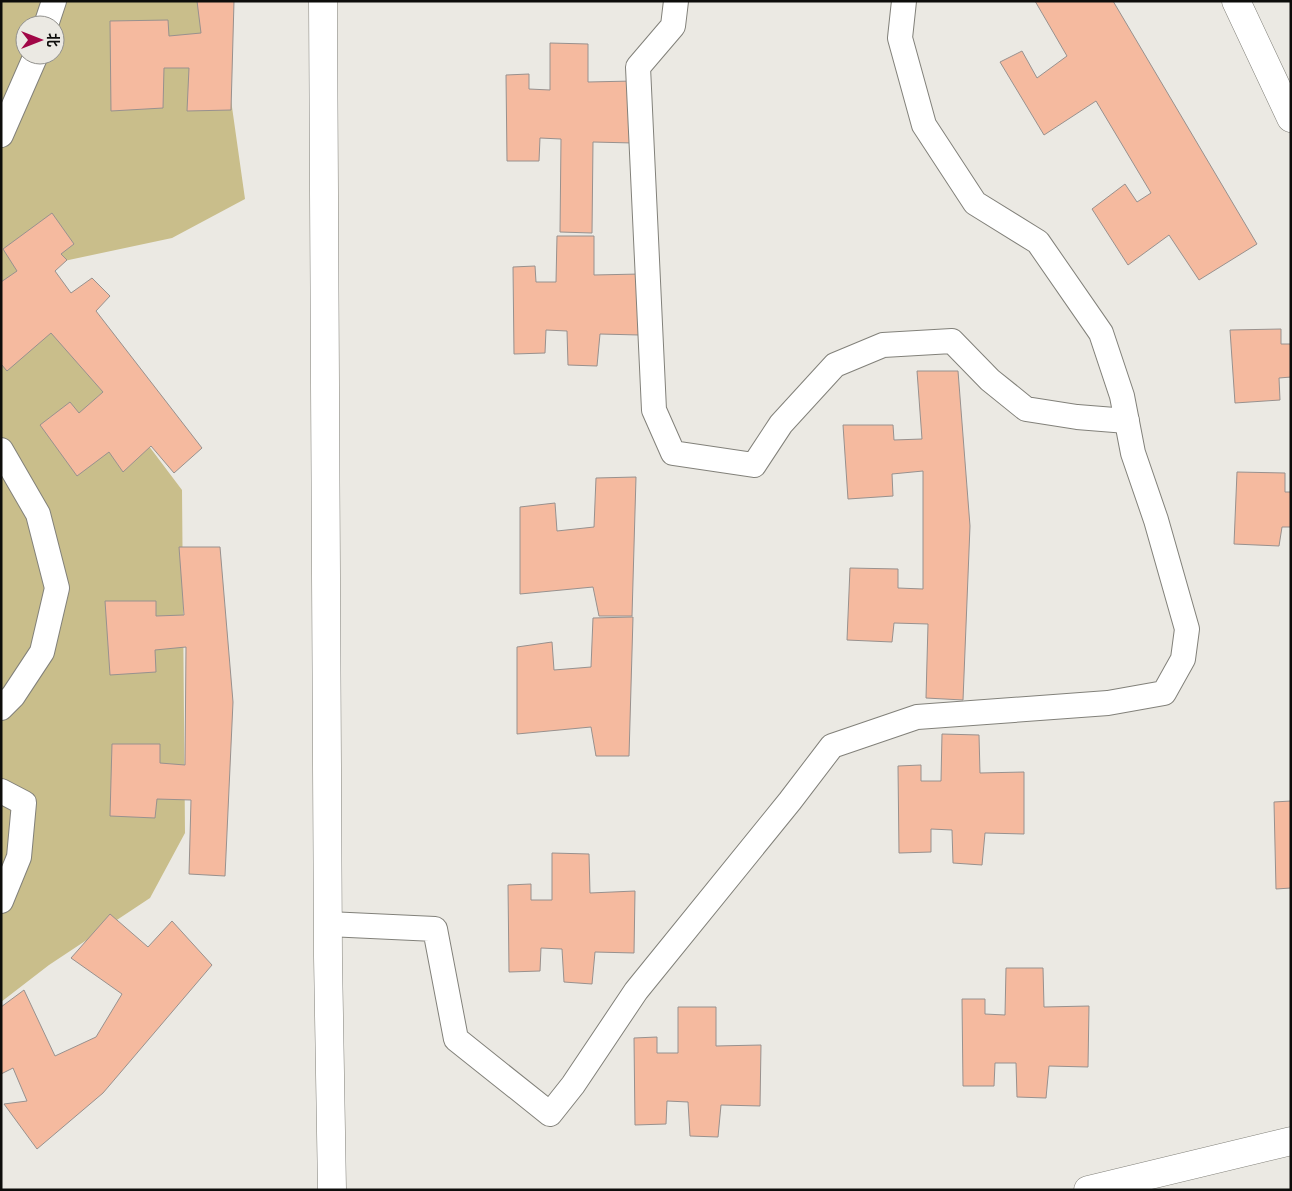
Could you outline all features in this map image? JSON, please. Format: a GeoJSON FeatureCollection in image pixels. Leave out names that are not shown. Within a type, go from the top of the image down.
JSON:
{"type":"FeatureCollection","features":[{"type":"Feature","properties":{"kind":"main road"},"geometry":{"type":"LineString","coordinates":[[323,1],[328,924],[332,1190]]}},
{"type":"Feature","properties":{"kind":"main road"},"geometry":{"type":"LineString","coordinates":[[1236,1],[1291,118]]}},
{"type":"Feature","properties":{"kind":"main road"},"geometry":{"type":"LineString","coordinates":[[1088,1190],[1291,1141]]}},
{"type":"Feature","properties":{"kind":"street"},"geometry":{"type":"LineString","coordinates":[[49,15],[54,1]]}},
{"type":"Feature","properties":{"kind":"street"},"geometry":{"type":"LineString","coordinates":[[676,1],[673,26],[638,67],[654,410],[673,453],[754,465],[781,424],[835,365],[883,345],[952,341],[990,380],[1026,409],[1076,417],[1127,422]]}},
{"type":"Feature","properties":{"kind":"street"},"geometry":{"type":"LineString","coordinates":[[328,924],[435,929],[456,1039],[550,1114],[573,1085],[636,991],[790,801],[832,746],[917,716],[1108,703],[1164,693],[1183,659],[1187,629],[1156,520],[1133,453],[1122,396],[1101,333],[1038,242],[975,203],[924,125],[900,38],[904,1]]}},
{"type":"Feature","properties":{"kind":"street"},"geometry":{"type":"LineString","coordinates":[[1,136],[32,65]]}},
{"type":"Feature","properties":{"kind":"street"},"geometry":{"type":"LineString","coordinates":[[1,450],[38,514],[57,588],[42,652],[13,696],[1,708]]}},
{"type":"Feature","properties":{"kind":"street"},"geometry":{"type":"LineString","coordinates":[[1,791],[24,803],[19,857],[1,901]]}},
{"type":"Feature","properties":{"kind":"shaded area"},"geometry":{"type":"Polygon","coordinates":[[[1,1],[217,1],[245,199],[172,238],[17,271],[182,490],[185,833],[150,898],[49,965],[1,1002],[1,1]]]}},
{"type":"Feature","properties":{"kind":"building"},"geometry":{"type":"Polygon","coordinates":[[[197,1],[234,1],[231,110],[187,111],[189,68],[164,68],[163,108],[111,111],[110,21],[168,20],[169,36],[201,33],[197,1]]]}},
{"type":"Feature","properties":{"kind":"building"},"geometry":{"type":"Polygon","coordinates":[[[1035,1],[1113,1],[1257,244],[1199,280],[1169,235],[1128,265],[1092,209],[1125,184],[1137,202],[1151,193],[1096,101],[1044,135],[1000,62],[1022,51],[1037,78],[1067,56],[1035,1]]]}},
{"type":"Feature","properties":{"kind":"building"},"geometry":{"type":"Polygon","coordinates":[[[550,43],[588,44],[588,82],[633,81],[633,143],[593,142],[592,233],[560,232],[561,139],[540,138],[539,161],[507,161],[506,75],[529,74],[529,89],[550,90],[550,43]]]}},
{"type":"Feature","properties":{"kind":"building"},"geometry":{"type":"Polygon","coordinates":[[[52,213],[74,244],[61,254],[67,260],[55,271],[71,293],[92,278],[110,296],[96,311],[202,448],[174,473],[151,446],[123,472],[109,452],[77,476],[40,425],[70,402],[79,413],[103,392],[51,333],[7,371],[1,364],[1,282],[17,271],[3,249],[52,213]]]}},
{"type":"Feature","properties":{"kind":"building"},"geometry":{"type":"Polygon","coordinates":[[[557,236],[594,236],[594,275],[640,274],[639,335],[600,334],[597,366],[568,365],[567,331],[546,330],[545,353],[514,354],[513,267],[535,266],[536,282],[556,282],[557,236]]]}},
{"type":"Feature","properties":{"kind":"building"},"geometry":{"type":"Polygon","coordinates":[[[1281,329],[1281,344],[1291,344],[1291,377],[1279,378],[1280,400],[1235,403],[1230,330],[1281,329]]]}},
{"type":"Feature","properties":{"kind":"building"},"geometry":{"type":"Polygon","coordinates":[[[917,371],[958,371],[970,526],[963,700],[926,698],[928,624],[894,623],[892,642],[847,640],[850,568],[898,569],[898,588],[923,589],[923,471],[892,474],[893,496],[848,499],[843,425],[893,425],[894,440],[922,439],[917,371]]]}},
{"type":"Feature","properties":{"kind":"building"},"geometry":{"type":"Polygon","coordinates":[[[1237,472],[1285,473],[1285,492],[1291,492],[1291,527],[1282,527],[1279,546],[1234,544],[1237,472]]]}},
{"type":"Feature","properties":{"kind":"building"},"geometry":{"type":"Polygon","coordinates":[[[636,477],[632,616],[599,616],[593,587],[520,594],[520,507],[555,503],[557,531],[594,527],[596,478],[636,477]]]}},
{"type":"Feature","properties":{"kind":"building"},"geometry":{"type":"Polygon","coordinates":[[[179,547],[220,547],[233,702],[225,876],[189,874],[191,800],[157,799],[155,818],[110,816],[112,744],[160,744],[160,763],[185,765],[186,647],[155,650],[156,672],[110,675],[105,601],[156,601],[156,616],[184,615],[179,547]]]}},
{"type":"Feature","properties":{"kind":"building"},"geometry":{"type":"Polygon","coordinates":[[[633,617],[629,756],[596,756],[591,727],[517,734],[517,647],[552,642],[554,670],[591,667],[593,618],[633,617]]]}},
{"type":"Feature","properties":{"kind":"building"},"geometry":{"type":"Polygon","coordinates":[[[942,734],[979,735],[980,773],[1024,772],[1024,834],[985,833],[982,865],[953,863],[952,830],[931,829],[931,852],[899,853],[898,766],[921,765],[921,781],[941,781],[942,734]]]}},
{"type":"Feature","properties":{"kind":"building"},"geometry":{"type":"Polygon","coordinates":[[[1291,801],[1291,888],[1276,889],[1274,802],[1291,801]]]}},
{"type":"Feature","properties":{"kind":"building"},"geometry":{"type":"Polygon","coordinates":[[[552,853],[589,854],[590,893],[635,891],[634,953],[595,952],[592,984],[564,982],[562,949],[541,948],[540,971],[509,972],[508,885],[531,884],[531,900],[552,900],[552,853]]]}},
{"type":"Feature","properties":{"kind":"building"},"geometry":{"type":"Polygon","coordinates":[[[110,914],[148,947],[172,921],[212,965],[103,1093],[37,1149],[4,1104],[27,1101],[13,1068],[1,1074],[1,1007],[24,990],[55,1056],[96,1037],[122,994],[71,958],[110,914]]]}},
{"type":"Feature","properties":{"kind":"building"},"geometry":{"type":"Polygon","coordinates":[[[1006,968],[1043,968],[1044,1007],[1089,1006],[1088,1067],[1049,1066],[1046,1098],[1017,1097],[1016,1063],[995,1063],[994,1086],[963,1086],[962,999],[985,999],[985,1014],[1005,1015],[1006,968]]]}},
{"type":"Feature","properties":{"kind":"building"},"geometry":{"type":"Polygon","coordinates":[[[678,1007],[716,1007],[716,1046],[761,1045],[760,1106],[721,1105],[718,1137],[690,1136],[688,1102],[667,1101],[666,1124],[635,1125],[634,1038],[657,1037],[657,1053],[678,1053],[678,1007]]]}}]}
